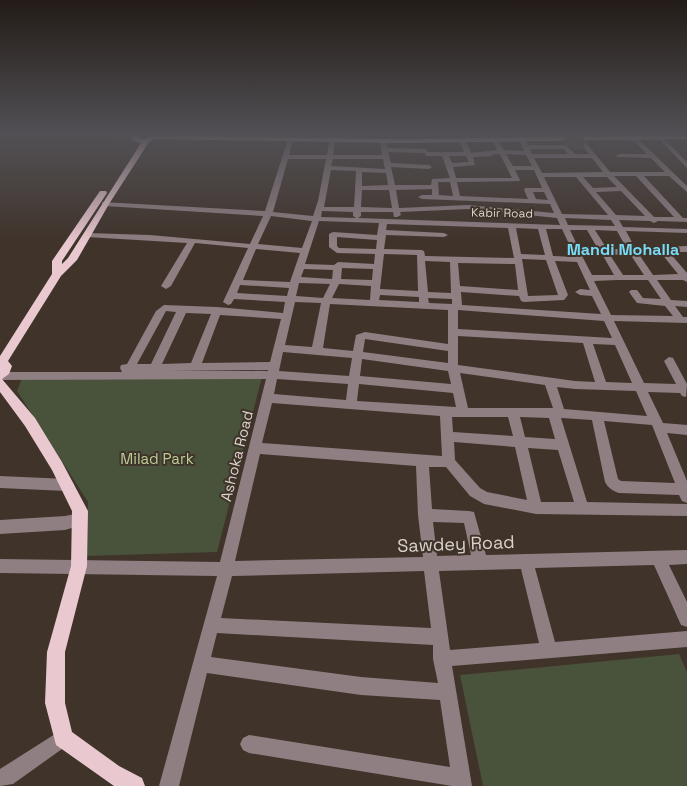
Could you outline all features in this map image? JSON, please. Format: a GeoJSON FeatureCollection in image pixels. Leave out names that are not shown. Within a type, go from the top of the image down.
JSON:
{"type":"FeatureCollection","features":[{"type":"Feature","properties":{"kind":"main road"},"geometry":{"type":"LineString","coordinates":[[57,274],[57,261],[122,171]]}},
{"type":"Feature","properties":{"kind":"main road"},"geometry":{"type":"LineString","coordinates":[[125,171],[72,260],[57,274],[1,368],[80,511],[79,566],[56,652],[55,703],[63,738],[112,773],[134,786]]}},
{"type":"Feature","properties":{"kind":"street"},"geometry":{"type":"LineString","coordinates":[[195,367],[268,214],[280,171]]}},
{"type":"Feature","properties":{"kind":"street","name":"Ashoka Road"},"geometry":{"type":"LineString","coordinates":[[169,786],[226,569],[290,300],[318,214],[327,171]]}},
{"type":"Feature","properties":{"kind":"street"},"geometry":{"type":"LineString","coordinates":[[357,220],[360,188],[359,171]]}},
{"type":"Feature","properties":{"kind":"street"},"geometry":{"type":"LineString","coordinates":[[389,171],[398,222]]}},
{"type":"Feature","properties":{"kind":"street"},"geometry":{"type":"LineString","coordinates":[[430,171],[436,197]]}},
{"type":"Feature","properties":{"kind":"street"},"geometry":{"type":"LineString","coordinates":[[451,171],[457,198]]}},
{"type":"Feature","properties":{"kind":"street"},"geometry":{"type":"LineString","coordinates":[[360,188],[420,187],[454,180],[517,180],[512,171]]}},
{"type":"Feature","properties":{"kind":"street"},"geometry":{"type":"LineString","coordinates":[[529,171],[577,174],[687,176]]}},
{"type":"Feature","properties":{"kind":"street"},"geometry":{"type":"LineString","coordinates":[[605,171],[652,218],[662,231]]}},
{"type":"Feature","properties":{"kind":"street"},"geometry":{"type":"LineString","coordinates":[[635,171],[654,194],[684,220]]}},
{"type":"Feature","properties":{"kind":"street"},"geometry":{"type":"LineString","coordinates":[[667,171],[687,190]]}},
{"type":"Feature","properties":{"kind":"street"},"geometry":{"type":"LineString","coordinates":[[538,172],[657,425],[686,493],[614,485],[597,416]]}},
{"type":"Feature","properties":{"kind":"street"},"geometry":{"type":"LineString","coordinates":[[577,174],[613,216],[619,229],[650,278],[684,320]]}},
{"type":"Feature","properties":{"kind":"street"},"geometry":{"type":"LineString","coordinates":[[420,187],[427,223]]}},
{"type":"Feature","properties":{"kind":"street"},"geometry":{"type":"LineString","coordinates":[[591,190],[622,189]]}},
{"type":"Feature","properties":{"kind":"street"},"geometry":{"type":"LineString","coordinates":[[533,201],[528,190],[548,190]]}},
{"type":"Feature","properties":{"kind":"street"},"geometry":{"type":"LineString","coordinates":[[422,197],[553,202]]}},
{"type":"Feature","properties":{"kind":"street"},"geometry":{"type":"LineString","coordinates":[[105,204],[268,214],[318,214],[358,210],[468,207],[559,216],[613,216],[684,220]]}},
{"type":"Feature","properties":{"kind":"street","name":"Kabir Road"},"geometry":{"type":"LineString","coordinates":[[318,214],[383,222],[541,225],[683,231]]}},
{"type":"Feature","properties":{"kind":"street"},"geometry":{"type":"LineString","coordinates":[[374,303],[383,222]]}},
{"type":"Feature","properties":{"kind":"street"},"geometry":{"type":"LineString","coordinates":[[511,225],[524,296],[529,312]]}},
{"type":"Feature","properties":{"kind":"street"},"geometry":{"type":"LineString","coordinates":[[237,282],[336,282],[423,293],[456,292],[524,296],[546,300],[563,297],[541,225]]}},
{"type":"Feature","properties":{"kind":"street"},"geometry":{"type":"LineString","coordinates":[[589,227],[621,279]]}},
{"type":"Feature","properties":{"kind":"street"},"geometry":{"type":"LineString","coordinates":[[683,231],[687,242]]}},
{"type":"Feature","properties":{"kind":"street"},"geometry":{"type":"LineString","coordinates":[[317,352],[326,301],[336,282],[338,267],[337,250],[334,247],[333,234],[444,235]]}},
{"type":"Feature","properties":{"kind":"street"},"geometry":{"type":"LineString","coordinates":[[87,236],[192,241],[305,251]]}},
{"type":"Feature","properties":{"kind":"street"},"geometry":{"type":"LineString","coordinates":[[166,286],[192,241]]}},
{"type":"Feature","properties":{"kind":"street"},"geometry":{"type":"LineString","coordinates":[[421,258],[454,260],[550,259],[604,252],[687,249]]}},
{"type":"Feature","properties":{"kind":"street"},"geometry":{"type":"LineString","coordinates":[[337,250],[422,253],[424,306]]}},
{"type":"Feature","properties":{"kind":"street"},"geometry":{"type":"LineString","coordinates":[[663,250],[686,278]]}},
{"type":"Feature","properties":{"kind":"street"},"geometry":{"type":"LineString","coordinates":[[454,260],[456,292],[453,368],[463,412]]}},
{"type":"Feature","properties":{"kind":"street"},"geometry":{"type":"LineString","coordinates":[[300,266],[377,266]]}},
{"type":"Feature","properties":{"kind":"street"},"geometry":{"type":"LineString","coordinates":[[589,278],[686,278]]}},
{"type":"Feature","properties":{"kind":"street"},"geometry":{"type":"LineString","coordinates":[[580,292],[596,293]]}},
{"type":"Feature","properties":{"kind":"street"},"geometry":{"type":"LineString","coordinates":[[634,292],[640,301],[687,304]]}},
{"type":"Feature","properties":{"kind":"street"},"geometry":{"type":"LineString","coordinates":[[230,296],[455,307],[607,318],[684,320]]}},
{"type":"Feature","properties":{"kind":"street"},"geometry":{"type":"LineString","coordinates":[[128,372],[160,310],[167,307],[286,316]]}},
{"type":"Feature","properties":{"kind":"street"},"geometry":{"type":"LineString","coordinates":[[155,367],[183,308]]}},
{"type":"Feature","properties":{"kind":"street"},"geometry":{"type":"LineString","coordinates":[[453,332],[618,342]]}},
{"type":"Feature","properties":{"kind":"street"},"geometry":{"type":"LineString","coordinates":[[351,404],[359,339],[365,335],[453,348]]}},
{"type":"Feature","properties":{"kind":"street"},"geometry":{"type":"LineString","coordinates":[[587,341],[602,386]]}},
{"type":"Feature","properties":{"kind":"street"},"geometry":{"type":"LineString","coordinates":[[279,348],[356,355],[550,382],[686,391]]}},
{"type":"Feature","properties":{"kind":"street"},"geometry":{"type":"LineString","coordinates":[[669,361],[686,391]]}},
{"type":"Feature","properties":{"kind":"street"},"geometry":{"type":"LineString","coordinates":[[128,372],[155,367],[274,371],[458,389]]}},
{"type":"Feature","properties":{"kind":"street"},"geometry":{"type":"LineString","coordinates":[[1,368],[128,372],[274,371]]}},
{"type":"Feature","properties":{"kind":"street"},"geometry":{"type":"LineString","coordinates":[[550,382],[563,445],[582,508]]}},
{"type":"Feature","properties":{"kind":"street"},"geometry":{"type":"LineString","coordinates":[[267,398],[446,412],[557,413],[597,416],[687,430]]}},
{"type":"Feature","properties":{"kind":"street"},"geometry":{"type":"LineString","coordinates":[[446,412],[449,462],[475,492],[484,498],[536,508],[687,510]]}},
{"type":"Feature","properties":{"kind":"street"},"geometry":{"type":"LineString","coordinates":[[513,413],[536,508]]}},
{"type":"Feature","properties":{"kind":"street"},"geometry":{"type":"LineString","coordinates":[[448,437],[563,445]]}},
{"type":"Feature","properties":{"kind":"street"},"geometry":{"type":"LineString","coordinates":[[255,448],[422,462],[449,462]]}},
{"type":"Feature","properties":{"kind":"street"},"geometry":{"type":"LineString","coordinates":[[249,744],[461,782],[441,659],[425,515],[422,462]]}},
{"type":"Feature","properties":{"kind":"street"},"geometry":{"type":"LineString","coordinates":[[0,482],[67,485]]}},
{"type":"Feature","properties":{"kind":"street"},"geometry":{"type":"LineString","coordinates":[[425,515],[469,517],[480,562]]}},
{"type":"Feature","properties":{"kind":"street"},"geometry":{"type":"LineString","coordinates":[[0,527],[65,523],[80,519]]}},
{"type":"Feature","properties":{"kind":"street","name":"Sawdey Road"},"geometry":{"type":"LineString","coordinates":[[0,566],[226,569],[687,557]]}},
{"type":"Feature","properties":{"kind":"street"},"geometry":{"type":"LineString","coordinates":[[658,558],[687,619]]}},
{"type":"Feature","properties":{"kind":"street"},"geometry":{"type":"LineString","coordinates":[[526,561],[549,650]]}},
{"type":"Feature","properties":{"kind":"street"},"geometry":{"type":"LineString","coordinates":[[210,625],[439,637]]}},
{"type":"Feature","properties":{"kind":"street"},"geometry":{"type":"LineString","coordinates":[[441,659],[686,640]]}},
{"type":"Feature","properties":{"kind":"street"},"geometry":{"type":"LineString","coordinates":[[200,664],[361,686],[447,692]]}},
{"type":"Feature","properties":{"kind":"street"},"geometry":{"type":"LineString","coordinates":[[0,778],[6,777],[63,738]]}},
{"type":"Feature","properties":{"kind":"green space","name":"Milad Park"},"geometry":{"type":"Polygon","coordinates":[[[262,377],[217,552],[87,556],[88,502],[17,391],[22,378],[262,377]]]}},
{"type":"Feature","properties":{"kind":"green space"},"geometry":{"type":"Polygon","coordinates":[[[679,654],[687,672],[687,786],[483,786],[460,675],[679,654]]]}},
{"type":"Feature","properties":{"kind":"district","name":"Mandi Mohalla"},"geometry":{"type":"Point","coordinates":[623,249]}}]}
